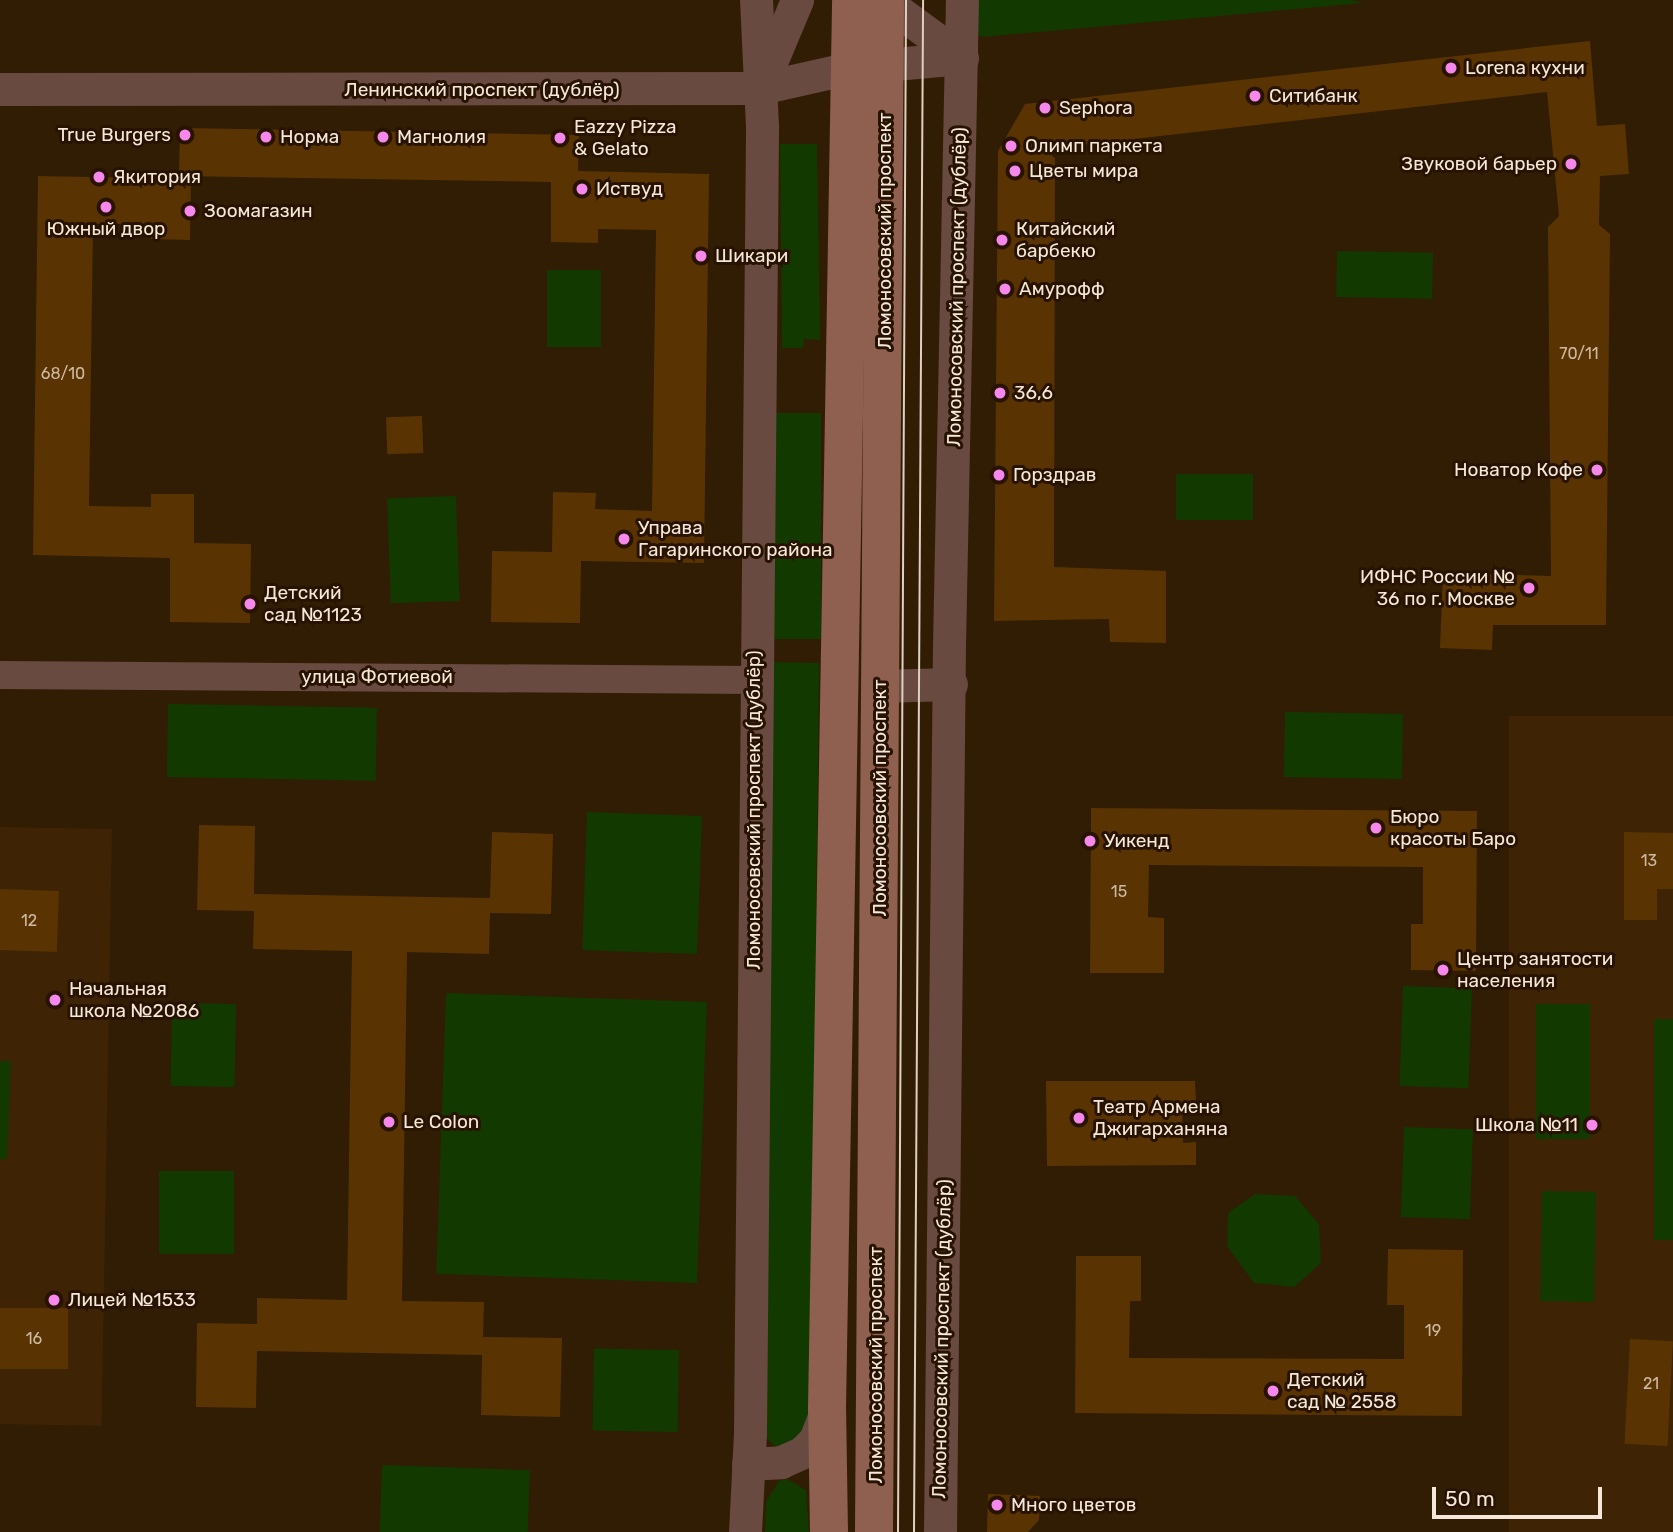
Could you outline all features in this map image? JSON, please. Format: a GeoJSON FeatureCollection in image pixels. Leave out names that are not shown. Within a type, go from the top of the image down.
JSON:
{"type":"FeatureCollection","features":[{"type":"Feature","properties":{"kind":"main road"},"geometry":{"type":"LineString","coordinates":[[868,66],[876,0]]}},
{"type":"Feature","properties":{"kind":"main road","name":"Ломоносовский проспект"},"geometry":{"type":"LineString","coordinates":[[868,66],[879,686],[874,1532]]}},
{"type":"Feature","properties":{"kind":"main road","name":"Ломоносовский проспект"},"geometry":{"type":"LineString","coordinates":[[829,1532],[827,1409],[839,830],[868,66]]}},
{"type":"Feature","properties":{"kind":"main road"},"geometry":{"type":"LineString","coordinates":[[839,830],[845,819],[857,814],[871,818],[879,830]]}},
{"type":"Feature","properties":{"kind":"main road"},"geometry":{"type":"LineString","coordinates":[[829,1465],[837,1479],[853,1484],[868,1478],[875,1463]]}},
{"type":"Feature","properties":{"kind":"street","name":"Ломоносовский проспект (дублёр)"},"geometry":{"type":"LineString","coordinates":[[745,1532],[748,1464],[761,88],[756,0]]}},
{"type":"Feature","properties":{"kind":"street"},"geometry":{"type":"LineString","coordinates":[[761,88],[797,0]]}},
{"type":"Feature","properties":{"kind":"street"},"geometry":{"type":"LineString","coordinates":[[876,0],[962,58]]}},
{"type":"Feature","properties":{"kind":"street","name":"Ломоносовский проспект (дублёр)"},"geometry":{"type":"LineString","coordinates":[[940,1532],[962,0]]}},
{"type":"Feature","properties":{"kind":"street","name":"Ленинский проспект (дублёр)"},"geometry":{"type":"LineString","coordinates":[[0,89],[761,88],[868,66],[962,58]]}},
{"type":"Feature","properties":{"kind":"street","name":"улица Фотиевой"},"geometry":{"type":"LineString","coordinates":[[0,676],[754,680]]}},
{"type":"Feature","properties":{"kind":"street"},"geometry":{"type":"LineString","coordinates":[[879,686],[951,684]]}},
{"type":"Feature","properties":{"kind":"street"},"geometry":{"type":"LineString","coordinates":[[748,1464],[781,1462],[803,1452],[815,1440],[827,1409]]}},
{"type":"Feature","properties":{"kind":"shaded area","name":"Школа №11"},"geometry":{"type":"Polygon","coordinates":[[[1509,716],[1673,716],[1673,1532],[1509,1532],[1509,716]]]}},
{"type":"Feature","properties":{"kind":"shaded area"},"geometry":{"type":"Polygon","coordinates":[[[0,827],[112,829],[102,1426],[0,1424],[0,827]]]}},
{"type":"Feature","properties":{"kind":"green space"},"geometry":{"type":"Polygon","coordinates":[[[972,0],[1350,0],[1364,3],[982,37],[977,35],[972,0]]]}},
{"type":"Feature","properties":{"kind":"green space"},"geometry":{"type":"Polygon","coordinates":[[[780,144],[817,144],[820,340],[804,339],[803,348],[782,348],[780,144]]]}},
{"type":"Feature","properties":{"kind":"green space"},"geometry":{"type":"Polygon","coordinates":[[[1337,251],[1433,253],[1432,299],[1336,297],[1337,251]]]}},
{"type":"Feature","properties":{"kind":"green space"},"geometry":{"type":"Polygon","coordinates":[[[547,270],[601,270],[601,347],[547,347],[547,270]]]}},
{"type":"Feature","properties":{"kind":"green space"},"geometry":{"type":"Polygon","coordinates":[[[770,413],[821,413],[821,639],[770,639],[770,413]]]}},
{"type":"Feature","properties":{"kind":"green space"},"geometry":{"type":"Polygon","coordinates":[[[1176,474],[1253,474],[1253,520],[1176,520],[1176,474]]]}},
{"type":"Feature","properties":{"kind":"green space"},"geometry":{"type":"Polygon","coordinates":[[[456,496],[460,601],[391,603],[387,498],[456,496]]]}},
{"type":"Feature","properties":{"kind":"green space"},"geometry":{"type":"Polygon","coordinates":[[[768,662],[819,663],[811,1427],[809,1434],[776,1447],[764,1436],[768,662]]]}},
{"type":"Feature","properties":{"kind":"green space"},"geometry":{"type":"Polygon","coordinates":[[[168,704],[377,708],[376,781],[167,777],[168,704]]]}},
{"type":"Feature","properties":{"kind":"green space"},"geometry":{"type":"Polygon","coordinates":[[[1285,712],[1403,714],[1402,779],[1284,777],[1285,712]]]}},
{"type":"Feature","properties":{"kind":"green space"},"geometry":{"type":"Polygon","coordinates":[[[587,812],[702,816],[697,954],[582,950],[587,812]]]}},
{"type":"Feature","properties":{"kind":"green space"},"geometry":{"type":"Polygon","coordinates":[[[1403,986],[1472,988],[1468,1088],[1400,1086],[1403,986]]]}},
{"type":"Feature","properties":{"kind":"green space"},"geometry":{"type":"Polygon","coordinates":[[[446,993],[707,1002],[697,1283],[436,1274],[446,993]]]}},
{"type":"Feature","properties":{"kind":"green space"},"geometry":{"type":"Polygon","coordinates":[[[172,1003],[236,1004],[235,1087],[171,1086],[172,1003]]]}},
{"type":"Feature","properties":{"kind":"green space"},"geometry":{"type":"Polygon","coordinates":[[[1536,1004],[1590,1004],[1590,1139],[1536,1139],[1536,1004]]]}},
{"type":"Feature","properties":{"kind":"green space"},"geometry":{"type":"Polygon","coordinates":[[[1654,1019],[1673,1019],[1673,1240],[1654,1240],[1654,1019]]]}},
{"type":"Feature","properties":{"kind":"green space"},"geometry":{"type":"Polygon","coordinates":[[[0,1061],[11,1061],[7,1159],[0,1159],[0,1061]]]}},
{"type":"Feature","properties":{"kind":"green space"},"geometry":{"type":"Polygon","coordinates":[[[1404,1127],[1473,1129],[1470,1219],[1401,1217],[1404,1127]]]}},
{"type":"Feature","properties":{"kind":"green space"},"geometry":{"type":"Polygon","coordinates":[[[159,1171],[234,1171],[234,1254],[159,1254],[159,1171]]]}},
{"type":"Feature","properties":{"kind":"green space"},"geometry":{"type":"Polygon","coordinates":[[[1542,1191],[1596,1192],[1594,1302],[1540,1301],[1542,1191]]]}},
{"type":"Feature","properties":{"kind":"green space"},"geometry":{"type":"Polygon","coordinates":[[[1255,1194],[1295,1196],[1319,1224],[1321,1263],[1294,1287],[1254,1283],[1227,1246],[1228,1213],[1255,1194]]]}},
{"type":"Feature","properties":{"kind":"green space"},"geometry":{"type":"Polygon","coordinates":[[[594,1349],[679,1350],[678,1432],[593,1431],[594,1349]]]}},
{"type":"Feature","properties":{"kind":"green space"},"geometry":{"type":"Polygon","coordinates":[[[382,1465],[530,1470],[528,1532],[380,1532],[382,1465]]]}},
{"type":"Feature","properties":{"kind":"green space"},"geometry":{"type":"Polygon","coordinates":[[[787,1479],[806,1490],[809,1532],[765,1532],[766,1502],[779,1481],[787,1479]]]}},
{"type":"Feature","properties":{"kind":"building"},"geometry":{"type":"Polygon","coordinates":[[[1590,41],[1597,126],[1625,124],[1629,174],[1600,176],[1599,225],[1610,234],[1606,625],[1493,625],[1492,650],[1440,648],[1443,573],[1551,576],[1548,227],[1559,216],[1547,92],[1055,148],[1054,567],[1166,571],[1166,643],[1110,642],[1109,619],[994,621],[998,151],[1025,104],[1590,41]]]}},
{"type":"Feature","properties":{"kind":"building"},"geometry":{"type":"Polygon","coordinates":[[[180,128],[579,135],[578,171],[709,174],[704,563],[581,561],[580,623],[491,622],[492,551],[552,552],[553,492],[596,493],[595,509],[652,511],[656,230],[598,229],[598,243],[551,242],[551,182],[179,176],[180,128]]]}},
{"type":"Feature","properties":{"kind":"building"},"geometry":{"type":"Polygon","coordinates":[[[38,176],[191,179],[190,240],[151,239],[151,225],[93,224],[89,506],[151,507],[151,494],[194,494],[194,543],[251,544],[250,623],[170,622],[170,558],[33,555],[38,176]]]}},
{"type":"Feature","properties":{"kind":"building"},"geometry":{"type":"Polygon","coordinates":[[[422,416],[423,453],[387,454],[386,417],[422,416]]]}},
{"type":"Feature","properties":{"kind":"building"},"geometry":{"type":"Polygon","coordinates":[[[1091,808],[1477,811],[1476,971],[1411,970],[1411,924],[1423,924],[1423,867],[1149,865],[1148,917],[1164,918],[1164,973],[1090,973],[1091,808]]]}},
{"type":"Feature","properties":{"kind":"building"},"geometry":{"type":"Polygon","coordinates":[[[199,825],[255,826],[254,894],[490,898],[492,832],[553,834],[551,914],[490,913],[489,954],[407,952],[402,1301],[484,1302],[483,1337],[562,1338],[560,1417],[481,1415],[482,1355],[257,1351],[256,1408],[196,1407],[197,1323],[257,1324],[257,1298],[347,1300],[352,951],[253,949],[254,911],[197,910],[199,825]]]}},
{"type":"Feature","properties":{"kind":"building"},"geometry":{"type":"Polygon","coordinates":[[[1624,832],[1673,833],[1673,889],[1657,889],[1657,920],[1624,920],[1624,832]]]}},
{"type":"Feature","properties":{"kind":"building"},"geometry":{"type":"Polygon","coordinates":[[[0,889],[59,891],[57,952],[0,950],[0,889]]]}},
{"type":"Feature","properties":{"kind":"building"},"geometry":{"type":"Polygon","coordinates":[[[1046,1081],[1195,1081],[1196,1103],[1182,1103],[1183,1143],[1196,1142],[1196,1165],[1047,1166],[1046,1081]]]}},
{"type":"Feature","properties":{"kind":"building"},"geometry":{"type":"Polygon","coordinates":[[[1388,1249],[1463,1250],[1462,1416],[1075,1413],[1076,1256],[1141,1256],[1141,1301],[1130,1301],[1129,1358],[1404,1359],[1404,1305],[1387,1305],[1388,1249]]]}},
{"type":"Feature","properties":{"kind":"building"},"geometry":{"type":"Polygon","coordinates":[[[0,1308],[68,1308],[68,1369],[0,1369],[0,1308]]]}},
{"type":"Feature","properties":{"kind":"building"},"geometry":{"type":"Polygon","coordinates":[[[1630,1339],[1673,1341],[1667,1446],[1625,1444],[1630,1339]]]}},
{"type":"Feature","properties":{"kind":"building"},"geometry":{"type":"Polygon","coordinates":[[[988,1494],[1040,1496],[1039,1520],[1028,1532],[987,1532],[988,1494]]]}},
{"type":"Feature","properties":{"kind":"tram line"},"geometry":{"type":"LineString","coordinates":[[898,1532],[906,0]]}},
{"type":"Feature","properties":{"kind":"tram line"},"geometry":{"type":"LineString","coordinates":[[914,1532],[923,0]]}},
{"type":"Feature","properties":{"kind":"place","name":"Lorena кухни"},"geometry":{"type":"Point","coordinates":[1451,68]}},
{"type":"Feature","properties":{"kind":"place","name":"Ситибанк"},"geometry":{"type":"Point","coordinates":[1255,96]}},
{"type":"Feature","properties":{"kind":"place","name":"Sephora"},"geometry":{"type":"Point","coordinates":[1045,108]}},
{"type":"Feature","properties":{"kind":"place","name":"True Burgers"},"geometry":{"type":"Point","coordinates":[185,135]}},
{"type":"Feature","properties":{"kind":"place","name":"Норма"},"geometry":{"type":"Point","coordinates":[266,137]}},
{"type":"Feature","properties":{"kind":"place","name":"Магнолия"},"geometry":{"type":"Point","coordinates":[383,137]}},
{"type":"Feature","properties":{"kind":"place","name":"Eazzy Pizza & Gelato"},"geometry":{"type":"Point","coordinates":[560,138]}},
{"type":"Feature","properties":{"kind":"place","name":"Олимп паркета"},"geometry":{"type":"Point","coordinates":[1011,146]}},
{"type":"Feature","properties":{"kind":"place","name":"Звуковой барьер"},"geometry":{"type":"Point","coordinates":[1571,164]}},
{"type":"Feature","properties":{"kind":"place","name":"Цветы мира"},"geometry":{"type":"Point","coordinates":[1015,171]}},
{"type":"Feature","properties":{"kind":"place","name":"Якитория"},"geometry":{"type":"Point","coordinates":[99,177]}},
{"type":"Feature","properties":{"kind":"place","name":"Иствуд"},"geometry":{"type":"Point","coordinates":[582,189]}},
{"type":"Feature","properties":{"kind":"place","name":"Южный двор"},"geometry":{"type":"Point","coordinates":[106,207]}},
{"type":"Feature","properties":{"kind":"place","name":"Зоомагазин"},"geometry":{"type":"Point","coordinates":[190,211]}},
{"type":"Feature","properties":{"kind":"place","name":"Китайский барбекю"},"geometry":{"type":"Point","coordinates":[1002,240]}},
{"type":"Feature","properties":{"kind":"place","name":"Шикари"},"geometry":{"type":"Point","coordinates":[701,256]}},
{"type":"Feature","properties":{"kind":"place","name":"Амурофф"},"geometry":{"type":"Point","coordinates":[1005,289]}},
{"type":"Feature","properties":{"kind":"place","name":"36,6"},"geometry":{"type":"Point","coordinates":[1000,393]}},
{"type":"Feature","properties":{"kind":"place","name":"Новатор Кофе"},"geometry":{"type":"Point","coordinates":[1597,470]}},
{"type":"Feature","properties":{"kind":"place","name":"Горздрав"},"geometry":{"type":"Point","coordinates":[999,475]}},
{"type":"Feature","properties":{"kind":"place","name":"Управа Гагаринского района"},"geometry":{"type":"Point","coordinates":[624,539]}},
{"type":"Feature","properties":{"kind":"place","name":"ИФНС России № 36 по г. Москве"},"geometry":{"type":"Point","coordinates":[1529,588]}},
{"type":"Feature","properties":{"kind":"place","name":"Детский сад №1123"},"geometry":{"type":"Point","coordinates":[250,604]}},
{"type":"Feature","properties":{"kind":"place","name":"Бюро красоты Баро"},"geometry":{"type":"Point","coordinates":[1376,828]}},
{"type":"Feature","properties":{"kind":"place","name":"Уикенд"},"geometry":{"type":"Point","coordinates":[1090,841]}},
{"type":"Feature","properties":{"kind":"place","name":"Центр занятости населения"},"geometry":{"type":"Point","coordinates":[1443,970]}},
{"type":"Feature","properties":{"kind":"place","name":"Начальная школа №2086"},"geometry":{"type":"Point","coordinates":[55,1000]}},
{"type":"Feature","properties":{"kind":"place","name":"Театр Армена Джигарханяна"},"geometry":{"type":"Point","coordinates":[1079,1118]}},
{"type":"Feature","properties":{"kind":"place","name":"Le Colon"},"geometry":{"type":"Point","coordinates":[389,1122]}},
{"type":"Feature","properties":{"kind":"place","name":"Школа №11"},"geometry":{"type":"Point","coordinates":[1592,1125]}},
{"type":"Feature","properties":{"kind":"place","name":"Лицей №1533"},"geometry":{"type":"Point","coordinates":[54,1300]}},
{"type":"Feature","properties":{"kind":"place","name":"Детский сад № 2558"},"geometry":{"type":"Point","coordinates":[1273,1391]}},
{"type":"Feature","properties":{"kind":"place","name":"Много цветов"},"geometry":{"type":"Point","coordinates":[997,1505]}}]}
